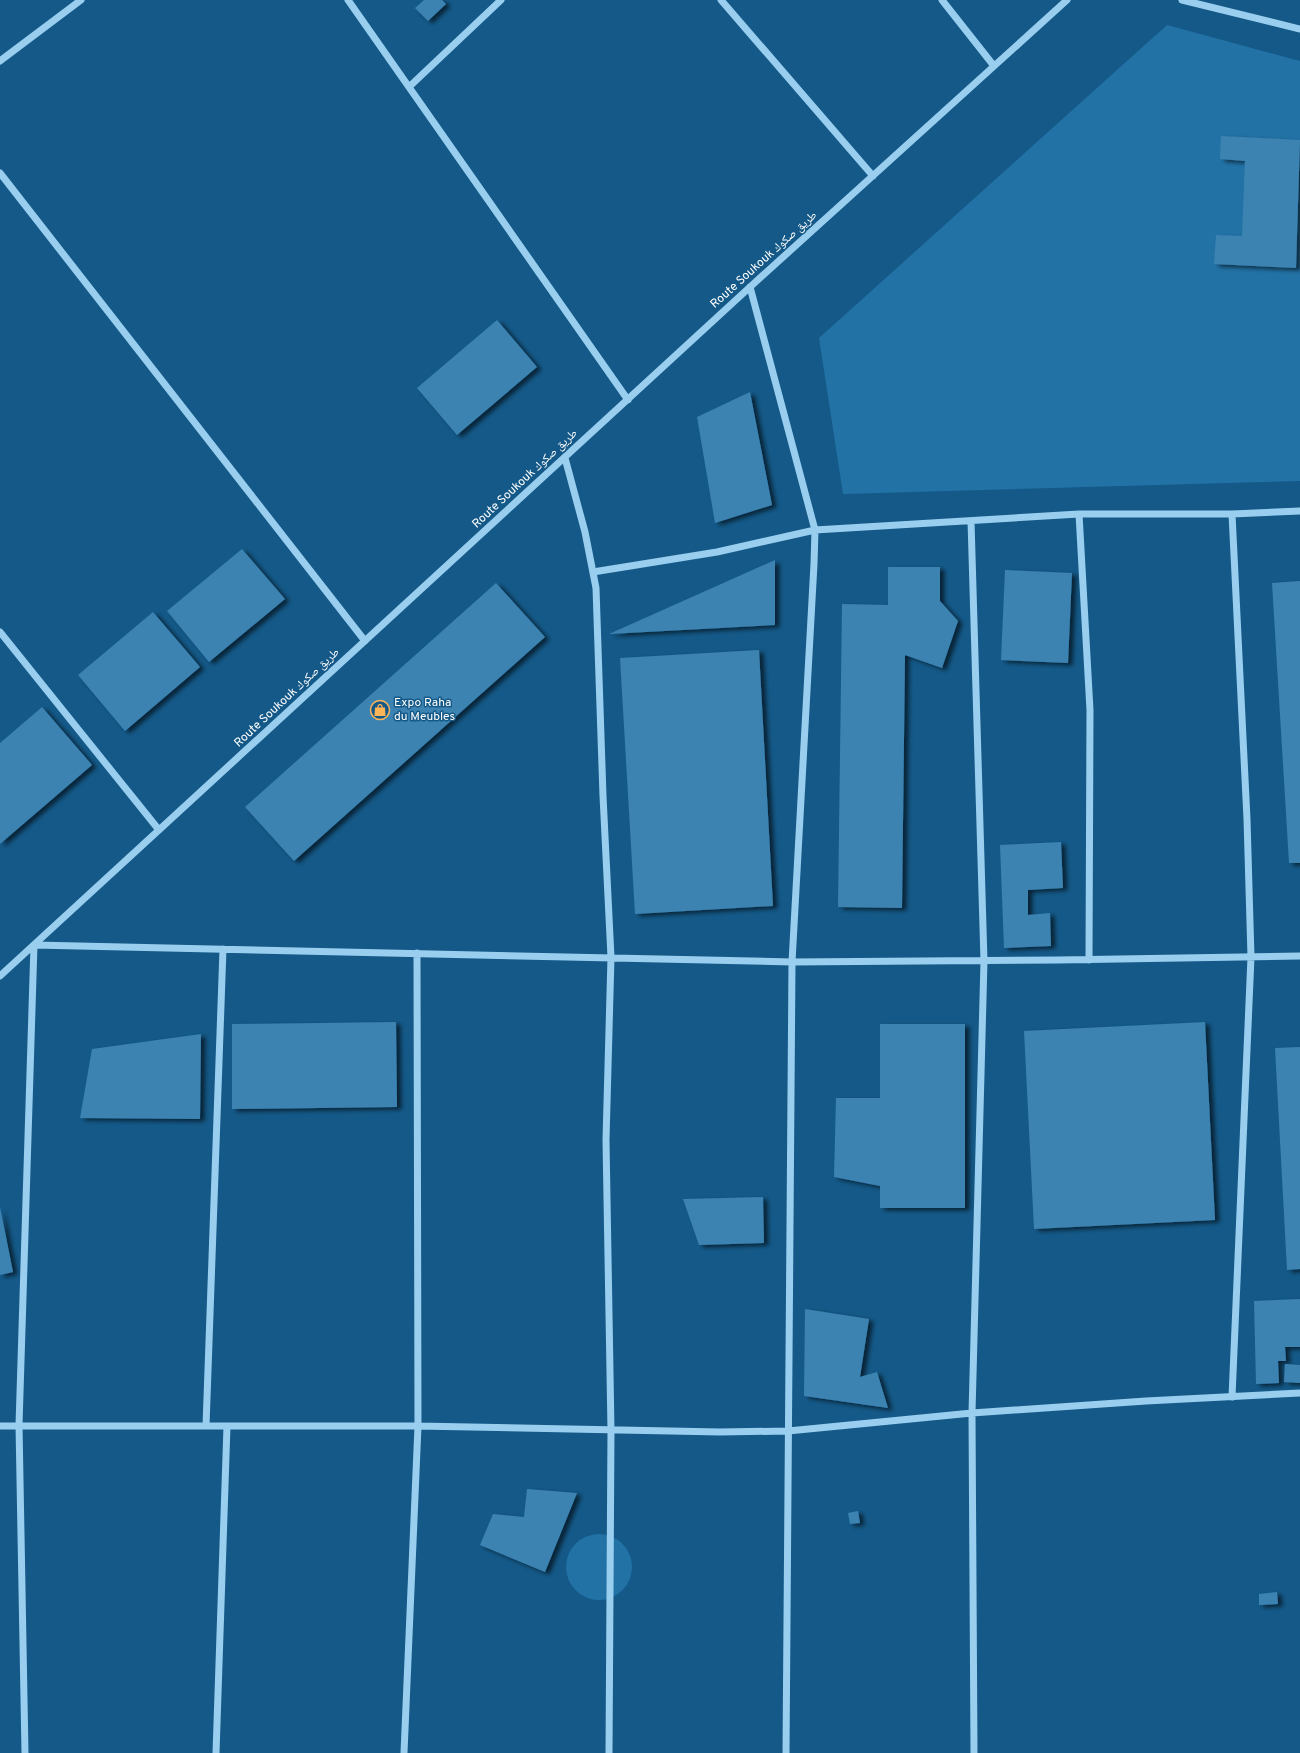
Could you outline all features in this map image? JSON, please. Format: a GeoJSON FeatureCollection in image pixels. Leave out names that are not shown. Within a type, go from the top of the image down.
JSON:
{"type":"FeatureCollection","features":[{"type":"Feature","properties":{"kind":"street"},"geometry":{"type":"LineString","coordinates":[[0,61],[81,0]]}},
{"type":"Feature","properties":{"kind":"street"},"geometry":{"type":"LineString","coordinates":[[348,0],[628,400]]}},
{"type":"Feature","properties":{"kind":"street"},"geometry":{"type":"LineString","coordinates":[[409,87],[501,0]]}},
{"type":"Feature","properties":{"kind":"street"},"geometry":{"type":"LineString","coordinates":[[721,0],[873,176]]}},
{"type":"Feature","properties":{"kind":"street"},"geometry":{"type":"LineString","coordinates":[[942,0],[994,66]]}},
{"type":"Feature","properties":{"kind":"street","name":"Route Soukouk طريق صكوك"},"geometry":{"type":"LineString","coordinates":[[0,976],[750,288],[1067,0]]}},
{"type":"Feature","properties":{"kind":"street"},"geometry":{"type":"LineString","coordinates":[[1182,0],[1300,29]]}},
{"type":"Feature","properties":{"kind":"street"},"geometry":{"type":"LineString","coordinates":[[0,173],[366,641]]}},
{"type":"Feature","properties":{"kind":"street"},"geometry":{"type":"LineString","coordinates":[[750,288],[815,530],[792,962],[786,1753]]}},
{"type":"Feature","properties":{"kind":"street"},"geometry":{"type":"LineString","coordinates":[[565,458],[585,532],[596,588],[603,796],[611,957],[606,1140],[611,1430],[609,1753]]}},
{"type":"Feature","properties":{"kind":"street"},"geometry":{"type":"LineString","coordinates":[[593,572],[717,552],[815,530],[1079,514],[1232,514],[1300,511]]}},
{"type":"Feature","properties":{"kind":"street"},"geometry":{"type":"LineString","coordinates":[[1079,514],[1090,710],[1089,960]]}},
{"type":"Feature","properties":{"kind":"street"},"geometry":{"type":"LineString","coordinates":[[1232,514],[1246,811],[1251,956],[1232,1397]]}},
{"type":"Feature","properties":{"kind":"street"},"geometry":{"type":"LineString","coordinates":[[971,521],[984,961],[972,1413],[974,1753]]}},
{"type":"Feature","properties":{"kind":"street"},"geometry":{"type":"LineString","coordinates":[[0,632],[159,830]]}},
{"type":"Feature","properties":{"kind":"street"},"geometry":{"type":"LineString","coordinates":[[25,1753],[19,1426],[34,945],[792,962],[1089,960],[1300,956]]}},
{"type":"Feature","properties":{"kind":"street"},"geometry":{"type":"LineString","coordinates":[[206,1426],[222,949]]}},
{"type":"Feature","properties":{"kind":"street"},"geometry":{"type":"LineString","coordinates":[[404,1753],[418,1426],[417,953]]}},
{"type":"Feature","properties":{"kind":"street"},"geometry":{"type":"LineString","coordinates":[[0,1426],[418,1426],[720,1432],[788,1431],[972,1413],[1300,1393]]}},
{"type":"Feature","properties":{"kind":"street"},"geometry":{"type":"LineString","coordinates":[[216,1753],[227,1426]]}},
{"type":"Feature","properties":{"kind":"shaded area"},"geometry":{"type":"Polygon","coordinates":[[[1167,25],[1300,61],[1300,481],[843,494],[819,338],[1167,25]]]}},
{"type":"Feature","properties":{"kind":"shaded area"},"geometry":{"type":"Polygon","coordinates":[[[599,1534],[611,1537],[622,1544],[629,1555],[632,1567],[629,1579],[622,1590],[611,1597],[599,1600],[587,1597],[576,1590],[569,1579],[566,1567],[569,1555],[576,1544],[587,1537],[599,1534]]]}},
{"type":"Feature","properties":{"kind":"building"},"geometry":{"type":"Polygon","coordinates":[[[424,0],[442,0],[446,4],[428,21],[415,8],[424,0]]]}},
{"type":"Feature","properties":{"kind":"building"},"geometry":{"type":"Polygon","coordinates":[[[1221,136],[1300,140],[1296,268],[1214,264],[1216,235],[1242,236],[1245,161],[1220,159],[1221,136]]]}},
{"type":"Feature","properties":{"kind":"building"},"geometry":{"type":"Polygon","coordinates":[[[497,320],[537,367],[457,435],[417,388],[497,320]]]}},
{"type":"Feature","properties":{"kind":"building"},"geometry":{"type":"Polygon","coordinates":[[[750,392],[772,505],[715,523],[697,417],[750,392]]]}},
{"type":"Feature","properties":{"kind":"building"},"geometry":{"type":"Polygon","coordinates":[[[242,549],[285,599],[209,662],[167,611],[242,549]]]}},
{"type":"Feature","properties":{"kind":"building"},"geometry":{"type":"Polygon","coordinates":[[[775,560],[775,625],[609,634],[775,560]]]}},
{"type":"Feature","properties":{"kind":"building"},"geometry":{"type":"Polygon","coordinates":[[[888,567],[940,567],[940,601],[958,621],[942,668],[905,655],[902,908],[838,907],[842,604],[888,605],[888,567]]]}},
{"type":"Feature","properties":{"kind":"building"},"geometry":{"type":"Polygon","coordinates":[[[1005,570],[1072,573],[1068,663],[1001,660],[1005,570]]]}},
{"type":"Feature","properties":{"kind":"building"},"geometry":{"type":"Polygon","coordinates":[[[1300,581],[1300,863],[1289,863],[1272,583],[1300,581]]]}},
{"type":"Feature","properties":{"kind":"building"},"geometry":{"type":"Polygon","coordinates":[[[496,583],[545,637],[294,861],[245,807],[496,583]]]}},
{"type":"Feature","properties":{"kind":"building"},"geometry":{"type":"Polygon","coordinates":[[[153,612],[200,667],[125,731],[78,675],[153,612]]]}},
{"type":"Feature","properties":{"kind":"building"},"geometry":{"type":"Polygon","coordinates":[[[759,650],[773,906],[635,914],[620,658],[759,650]]]}},
{"type":"Feature","properties":{"kind":"building"},"geometry":{"type":"Polygon","coordinates":[[[42,707],[92,765],[0,844],[0,743],[42,707]]]}},
{"type":"Feature","properties":{"kind":"building"},"geometry":{"type":"Polygon","coordinates":[[[1061,842],[1063,888],[1028,890],[1028,915],[1050,913],[1051,946],[1004,948],[1000,845],[1061,842]]]}},
{"type":"Feature","properties":{"kind":"building"},"geometry":{"type":"Polygon","coordinates":[[[396,1022],[397,1107],[232,1109],[232,1024],[396,1022]]]}},
{"type":"Feature","properties":{"kind":"building"},"geometry":{"type":"Polygon","coordinates":[[[1205,1022],[1215,1220],[1034,1229],[1024,1031],[1205,1022]]]}},
{"type":"Feature","properties":{"kind":"building"},"geometry":{"type":"Polygon","coordinates":[[[880,1024],[965,1024],[965,1208],[880,1208],[880,1186],[834,1177],[836,1098],[880,1098],[880,1024]]]}},
{"type":"Feature","properties":{"kind":"building"},"geometry":{"type":"Polygon","coordinates":[[[201,1034],[200,1119],[80,1118],[92,1049],[201,1034]]]}},
{"type":"Feature","properties":{"kind":"building"},"geometry":{"type":"Polygon","coordinates":[[[1300,1047],[1300,1269],[1287,1270],[1275,1048],[1300,1047]]]}},
{"type":"Feature","properties":{"kind":"building"},"geometry":{"type":"Polygon","coordinates":[[[763,1197],[764,1243],[699,1245],[683,1199],[763,1197]]]}},
{"type":"Feature","properties":{"kind":"building"},"geometry":{"type":"Polygon","coordinates":[[[0,1207],[13,1272],[0,1275],[0,1207]]]}},
{"type":"Feature","properties":{"kind":"building"},"geometry":{"type":"Polygon","coordinates":[[[1300,1299],[1300,1347],[1285,1347],[1286,1361],[1278,1361],[1279,1383],[1256,1384],[1254,1301],[1300,1299]]]}},
{"type":"Feature","properties":{"kind":"building"},"geometry":{"type":"Polygon","coordinates":[[[805,1309],[869,1319],[860,1377],[877,1372],[888,1408],[804,1396],[805,1309]]]}},
{"type":"Feature","properties":{"kind":"building"},"geometry":{"type":"Polygon","coordinates":[[[1285,1364],[1300,1365],[1300,1383],[1284,1382],[1285,1364]]]}},
{"type":"Feature","properties":{"kind":"building"},"geometry":{"type":"Polygon","coordinates":[[[527,1489],[577,1493],[545,1572],[480,1545],[493,1514],[524,1517],[527,1489]]]}},
{"type":"Feature","properties":{"kind":"building"},"geometry":{"type":"Polygon","coordinates":[[[858,1511],[860,1523],[850,1524],[848,1513],[858,1511]]]}},
{"type":"Feature","properties":{"kind":"building"},"geometry":{"type":"Polygon","coordinates":[[[1277,1592],[1278,1604],[1259,1605],[1259,1594],[1277,1592]]]}},
{"type":"Feature","properties":{"kind":"place","name":"Expo Raha du Meubles"},"geometry":{"type":"Point","coordinates":[380,710]}}]}
